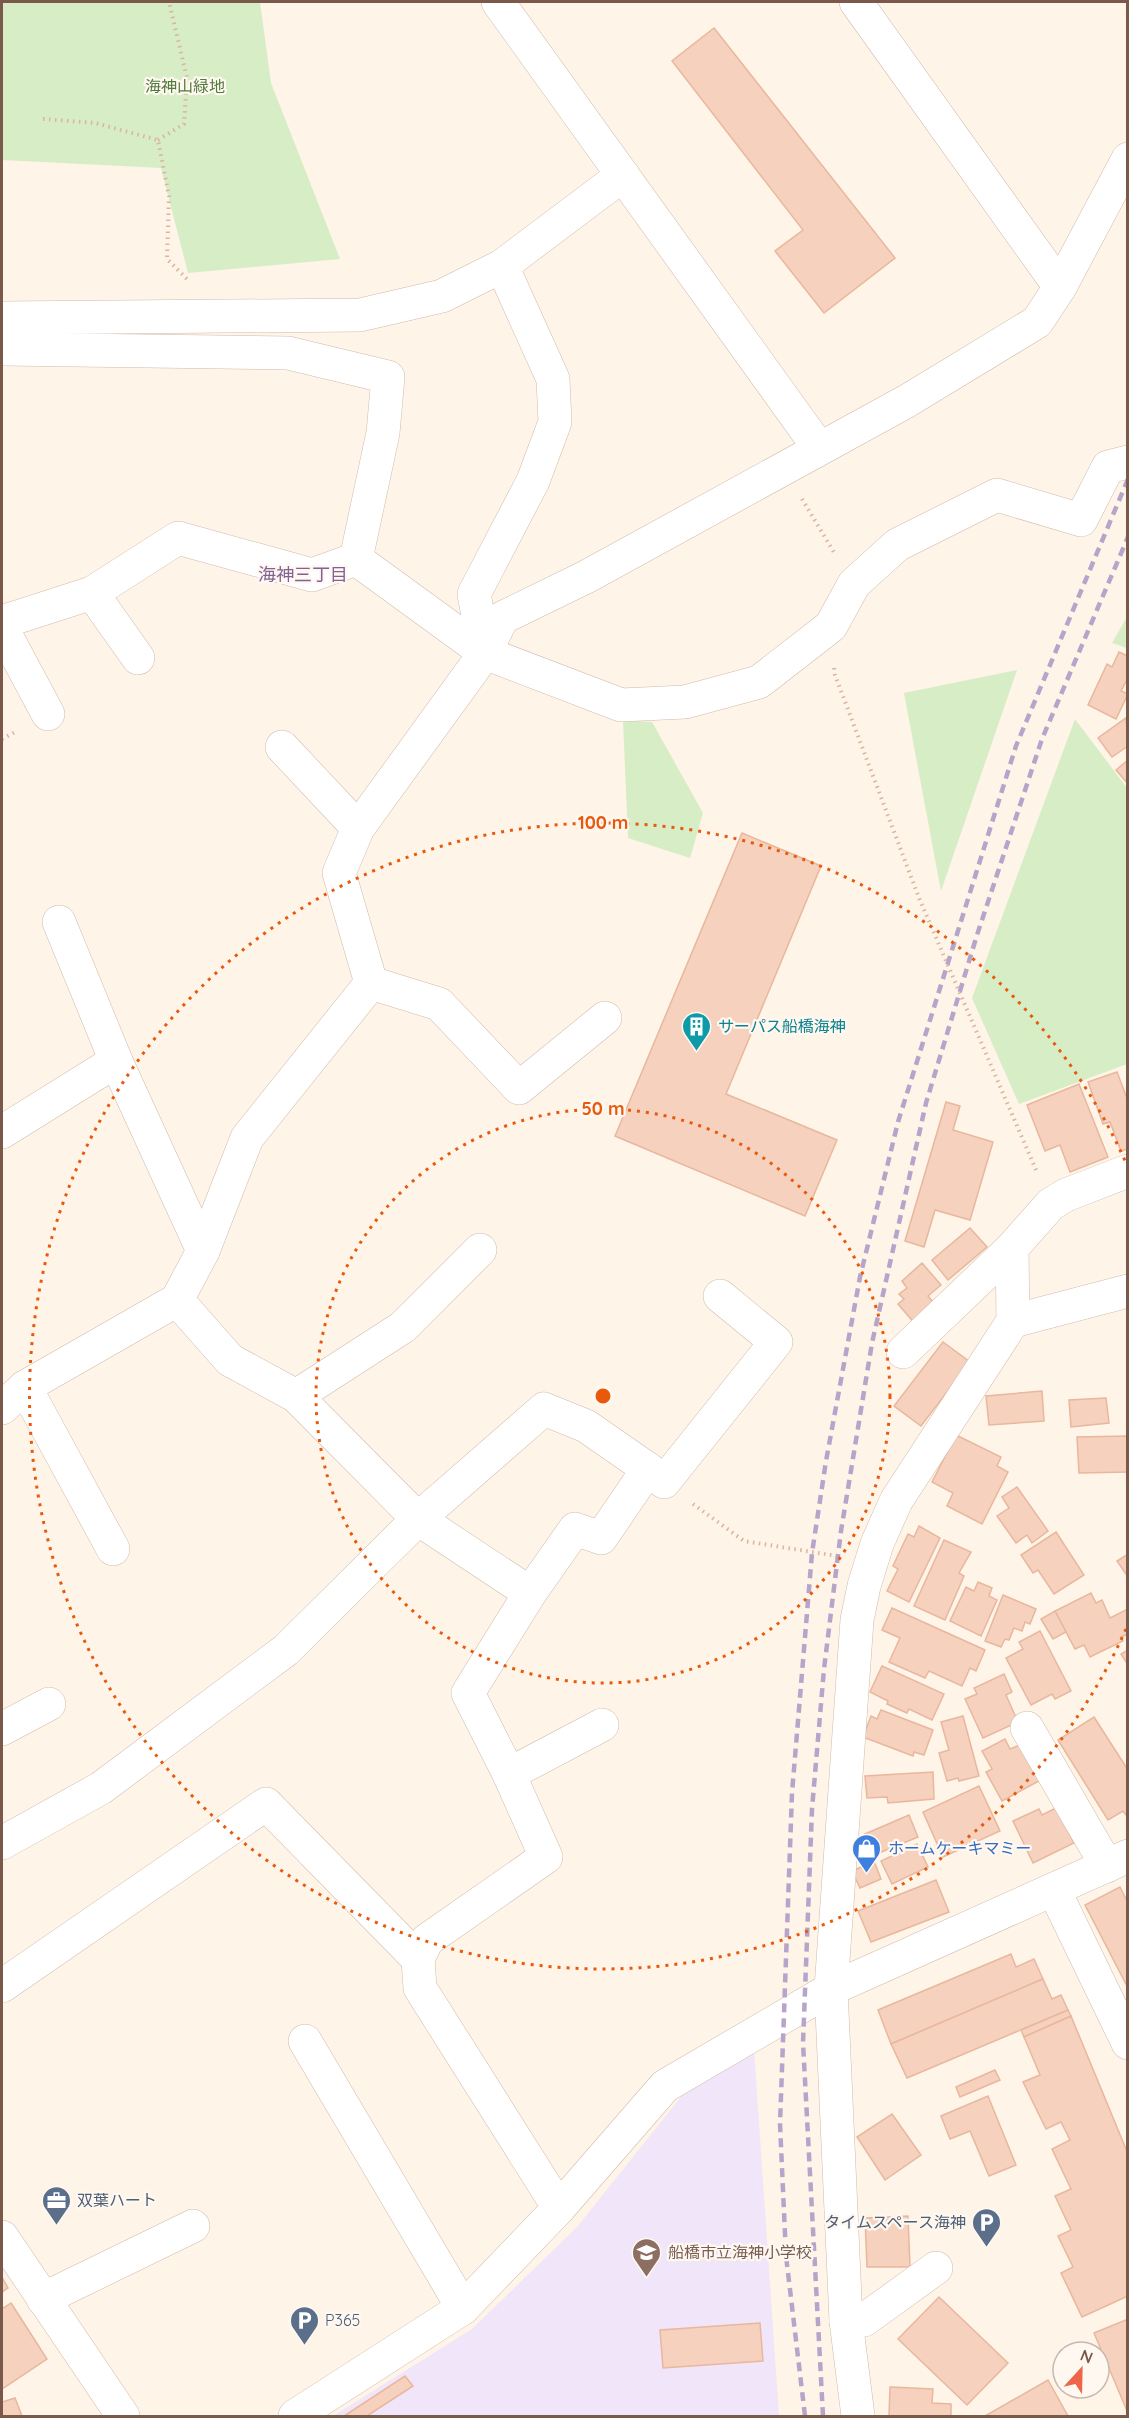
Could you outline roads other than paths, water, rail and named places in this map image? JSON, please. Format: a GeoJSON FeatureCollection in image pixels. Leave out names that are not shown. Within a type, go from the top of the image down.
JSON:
{"type":"FeatureCollection","features":[{"type":"Feature","properties":{"kind":"street"},"geometry":{"type":"LineString","coordinates":[[498,2],[819,448]]}},
{"type":"Feature","properties":{"kind":"street"},"geometry":{"type":"LineString","coordinates":[[856,2],[1060,287]]}},
{"type":"Feature","properties":{"kind":"street"},"geometry":{"type":"LineString","coordinates":[[371,983],[339,873],[358,828],[485,652],[502,618],[586,577],[782,467],[907,401],[1037,322],[1060,287],[1128,159]]}},
{"type":"Feature","properties":{"kind":"street"},"geometry":{"type":"LineString","coordinates":[[2,318],[360,315],[441,296],[502,266],[623,176]]}},
{"type":"Feature","properties":{"kind":"street"},"geometry":{"type":"LineString","coordinates":[[485,652],[474,594],[533,481],[555,422],[554,379],[502,266]]}},
{"type":"Feature","properties":{"kind":"street"},"geometry":{"type":"LineString","coordinates":[[2,349],[288,353],[388,377],[383,433],[356,560]]}},
{"type":"Feature","properties":{"kind":"street"},"geometry":{"type":"LineString","coordinates":[[356,560],[485,652],[621,705],[686,702],[759,681],[831,626],[854,584],[897,545],[997,495],[1081,520],[1108,466],[1128,462]]}},
{"type":"Feature","properties":{"kind":"street"},"geometry":{"type":"LineString","coordinates":[[2,622],[92,593],[178,538],[312,574],[356,560]]}},
{"type":"Feature","properties":{"kind":"street"},"geometry":{"type":"LineString","coordinates":[[92,593],[138,658]]}},
{"type":"Feature","properties":{"kind":"street"},"geometry":{"type":"LineString","coordinates":[[2,628],[48,714]]}},
{"type":"Feature","properties":{"kind":"street"},"geometry":{"type":"LineString","coordinates":[[282,747],[358,828]]}},
{"type":"Feature","properties":{"kind":"street"},"geometry":{"type":"LineString","coordinates":[[59,922],[116,1061],[203,1251]]}},
{"type":"Feature","properties":{"kind":"street"},"geometry":{"type":"LineString","coordinates":[[371,983],[439,1004],[519,1088],[605,1018]]}},
{"type":"Feature","properties":{"kind":"street"},"geometry":{"type":"LineString","coordinates":[[2,1408],[26,1387],[177,1300],[203,1251],[247,1138],[371,983]]}},
{"type":"Feature","properties":{"kind":"street"},"geometry":{"type":"LineString","coordinates":[[2,1132],[116,1061]]}},
{"type":"Feature","properties":{"kind":"street"},"geometry":{"type":"LineString","coordinates":[[903,1352],[1012,1248],[1050,1204],[1066,1194],[1128,1171]]}},
{"type":"Feature","properties":{"kind":"street"},"geometry":{"type":"LineString","coordinates":[[858,2416],[846,2321],[831,1989],[857,1620],[864,1586],[896,1501],[1013,1321],[1012,1248]]}},
{"type":"Feature","properties":{"kind":"street"},"geometry":{"type":"LineString","coordinates":[[296,1396],[403,1327],[480,1250]]}},
{"type":"Feature","properties":{"kind":"street"},"geometry":{"type":"LineString","coordinates":[[1013,1321],[1128,1291]]}},
{"type":"Feature","properties":{"kind":"street"},"geometry":{"type":"LineString","coordinates":[[559,2208],[420,1988],[418,1959],[427,1940],[546,1857],[509,1774],[468,1693],[530,1593],[574,1529],[601,1538],[776,1342],[720,1296]]}},
{"type":"Feature","properties":{"kind":"street"},"geometry":{"type":"LineString","coordinates":[[177,1300],[230,1360],[296,1396],[418,1519],[530,1593]]}},
{"type":"Feature","properties":{"kind":"street"},"geometry":{"type":"LineString","coordinates":[[26,1387],[113,1549]]}},
{"type":"Feature","properties":{"kind":"street"},"geometry":{"type":"LineString","coordinates":[[2,1844],[101,1788],[286,1650],[418,1519],[544,1409],[586,1426],[656,1476]]}},
{"type":"Feature","properties":{"kind":"street"},"geometry":{"type":"LineString","coordinates":[[2,1729],[49,1704]]}},
{"type":"Feature","properties":{"kind":"street"},"geometry":{"type":"LineString","coordinates":[[509,1774],[602,1725]]}},
{"type":"Feature","properties":{"kind":"street"},"geometry":{"type":"LineString","coordinates":[[295,2416],[464,2308],[559,2208],[665,2086],[831,1989],[1117,1861],[1027,1728]]}},
{"type":"Feature","properties":{"kind":"street"},"geometry":{"type":"LineString","coordinates":[[2,1986],[266,1804],[418,1959]]}},
{"type":"Feature","properties":{"kind":"street"},"geometry":{"type":"LineString","coordinates":[[1054,1890],[1128,2043]]}},
{"type":"Feature","properties":{"kind":"street"},"geometry":{"type":"LineString","coordinates":[[305,2041],[464,2308]]}},
{"type":"Feature","properties":{"kind":"street"},"geometry":{"type":"LineString","coordinates":[[43,2299],[193,2226]]}},
{"type":"Feature","properties":{"kind":"street"},"geometry":{"type":"LineString","coordinates":[[2,2237],[123,2416]]}},
{"type":"Feature","properties":{"kind":"street"},"geometry":{"type":"LineString","coordinates":[[846,2321],[864,2320],[936,2268]]}},
{"type":"Feature","properties":{"kind":"railway"},"geometry":{"type":"LineString","coordinates":[[805,2416],[786,2256],[780,2124],[792,1793],[812,1553],[826,1461],[860,1277],[898,1122],[1016,746],[1128,479]]}},
{"type":"Feature","properties":{"kind":"railway"},"geometry":{"type":"LineString","coordinates":[[823,2416],[803,2043],[812,1809],[824,1669],[841,1531],[872,1343],[926,1103],[977,935],[1042,739],[1128,537]]}},
{"type":"Feature","properties":{"kind":"place","name":"サーパス船橋海神"},"geometry":{"type":"Point","coordinates":[697,1052]}},
{"type":"Feature","properties":{"kind":"place","name":"ホームケーキマミー"},"geometry":{"type":"Point","coordinates":[867,1874]}},
{"type":"Feature","properties":{"kind":"place","name":"双葉ハート"},"geometry":{"type":"Point","coordinates":[56,2226]}},
{"type":"Feature","properties":{"kind":"place","name":"タイムスペース海神"},"geometry":{"type":"Point","coordinates":[987,2248]}},
{"type":"Feature","properties":{"kind":"place","name":"船橋市立海神小学校"},"geometry":{"type":"Point","coordinates":[647,2278]}},
{"type":"Feature","properties":{"kind":"place","name":"P365"},"geometry":{"type":"Point","coordinates":[304,2346]}},
{"type":"Feature","properties":{"kind":"district","name":"海神三丁目"},"geometry":{"type":"Point","coordinates":[303,574]}},
{"type":"Feature","properties":{"kind":"park label","name":"海神山緑地"},"geometry":{"type":"Point","coordinates":[185,86]}}]}
